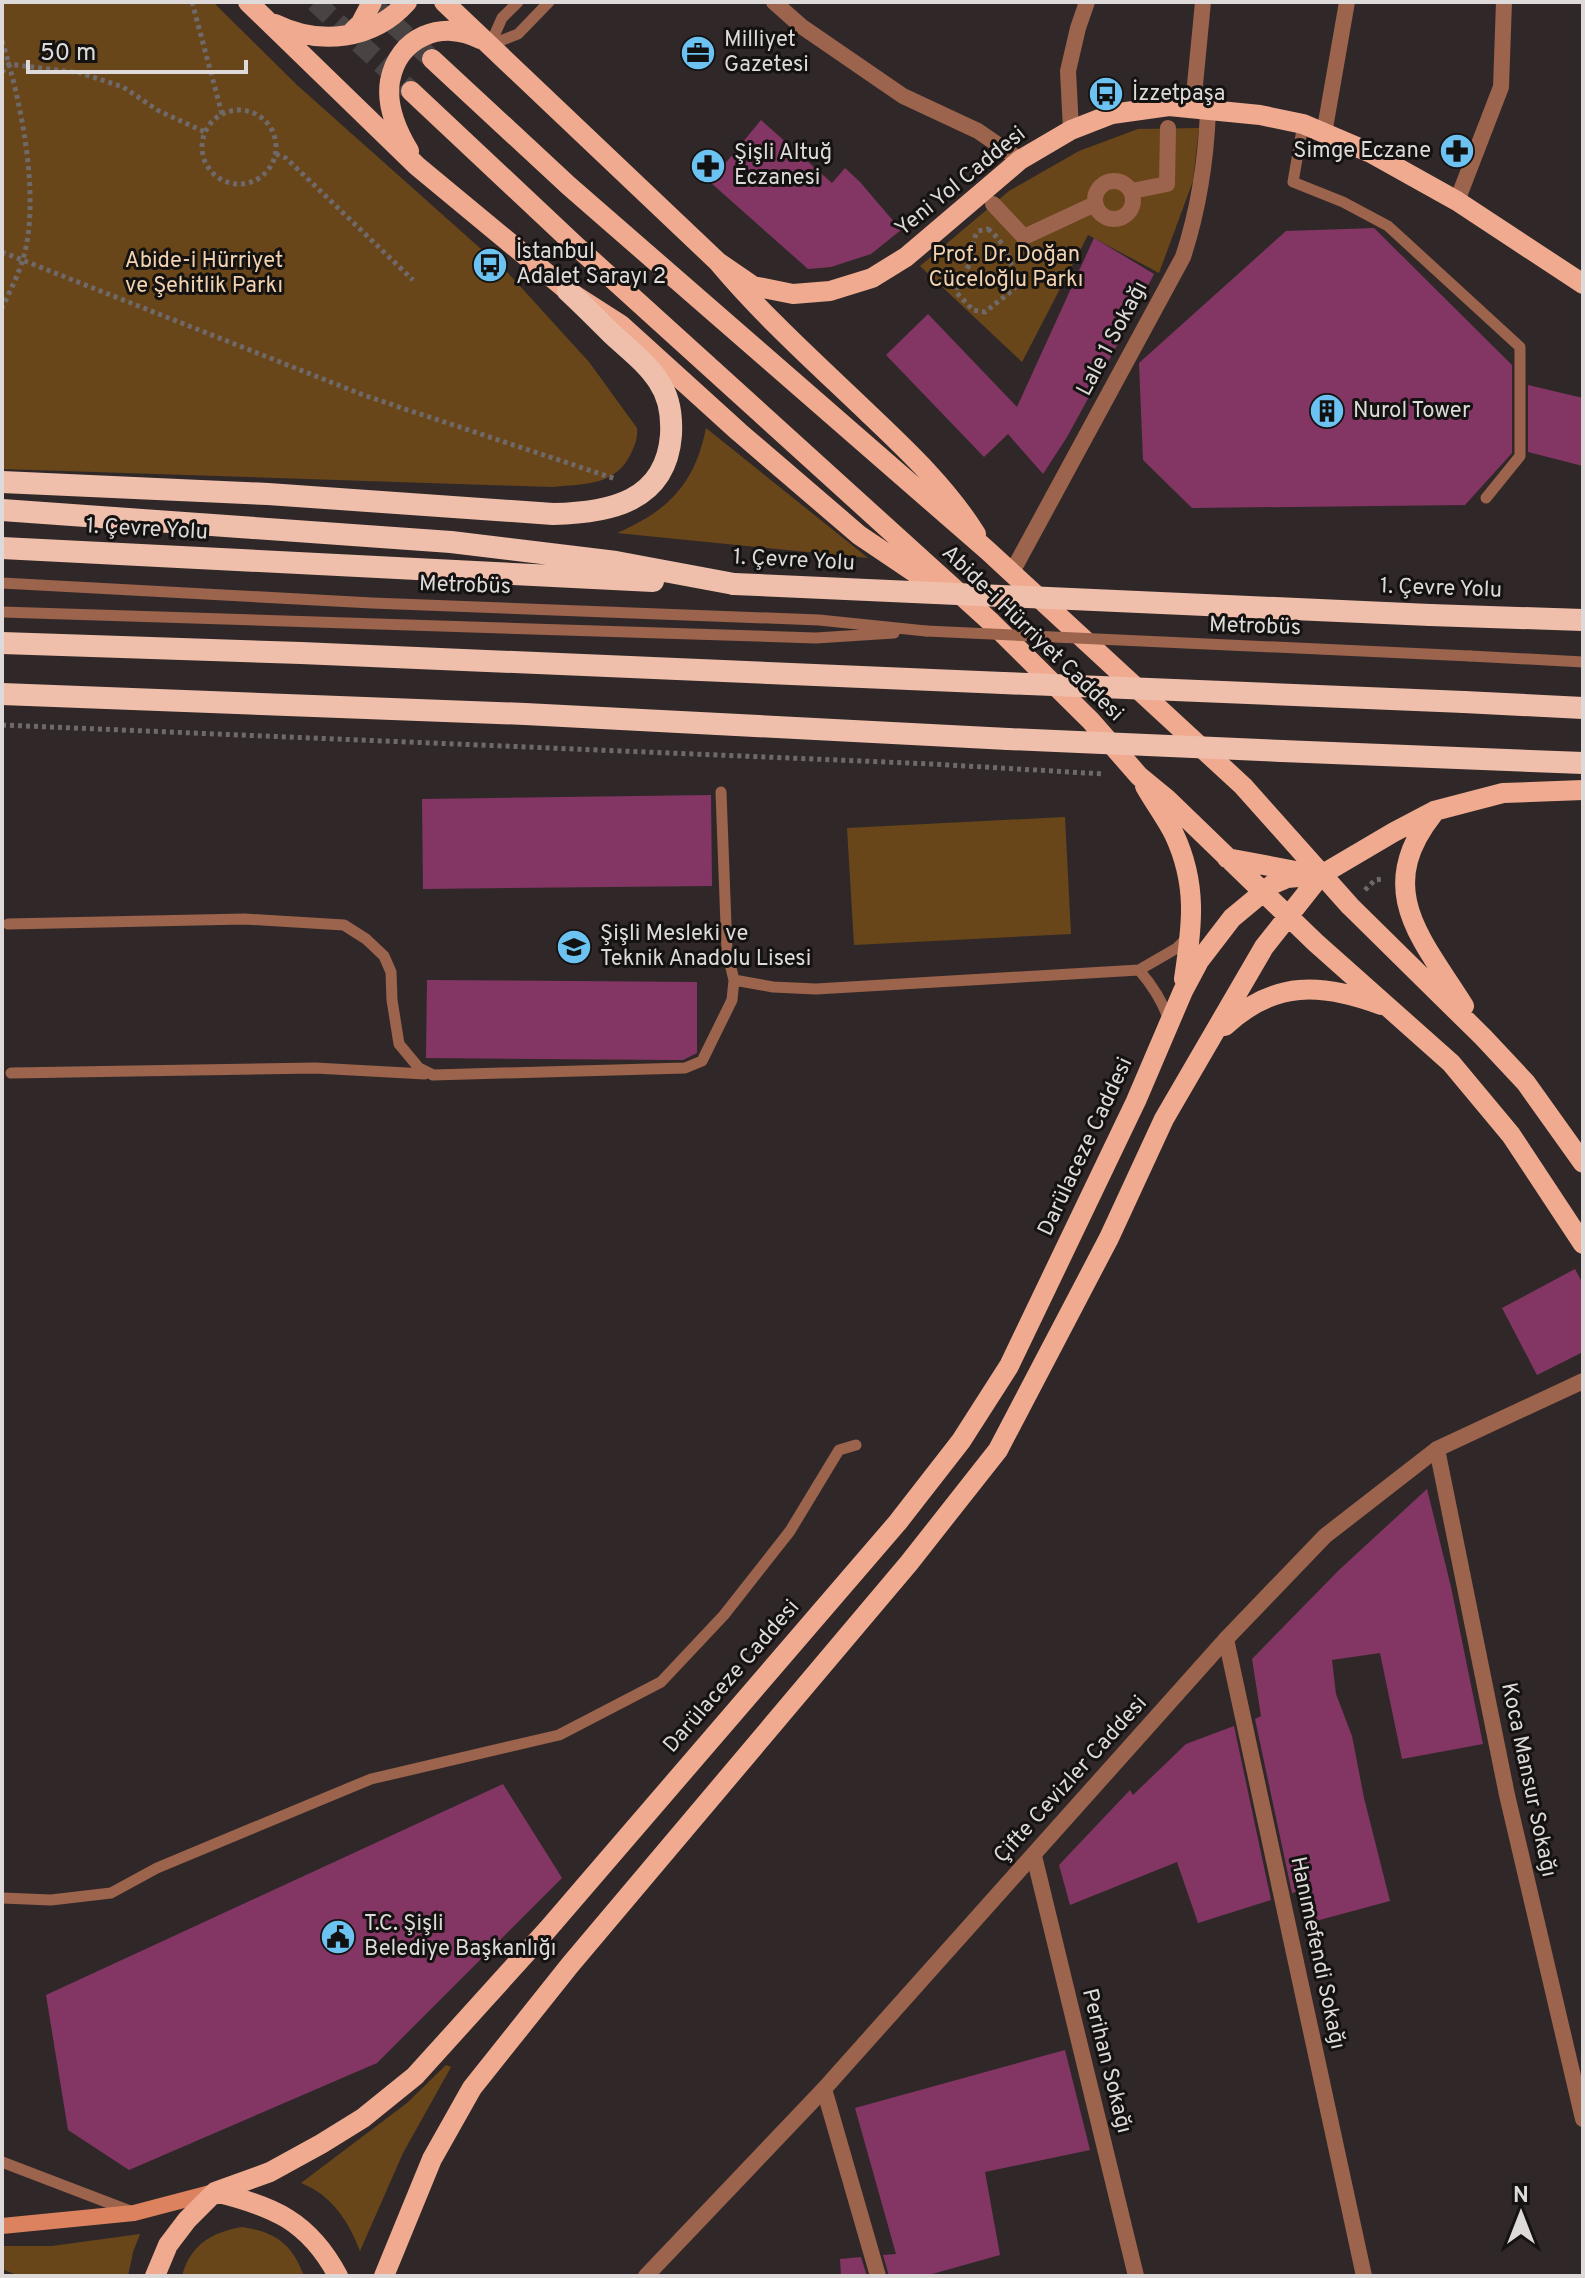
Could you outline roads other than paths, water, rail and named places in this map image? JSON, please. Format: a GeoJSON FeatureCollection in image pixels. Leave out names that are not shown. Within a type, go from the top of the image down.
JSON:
{"type":"FeatureCollection","features":[{"type":"Feature","properties":{"kind":"highway"},"geometry":{"type":"LineString","coordinates":[[2,482],[268,494],[553,514],[589,513],[625,503],[647,489],[662,470],[670,449],[669,403],[660,383],[643,362],[568,291]]}},
{"type":"Feature","properties":{"kind":"highway"},"geometry":{"type":"LineString","coordinates":[[2,510],[451,542],[616,562],[734,584]]}},
{"type":"Feature","properties":{"kind":"highway","name":"1. Çevre Yolu"},"geometry":{"type":"LineString","coordinates":[[2,548],[260,563],[1583,620]]}},
{"type":"Feature","properties":{"kind":"highway"},"geometry":{"type":"LineString","coordinates":[[2,643],[1583,708]]}},
{"type":"Feature","properties":{"kind":"highway"},"geometry":{"type":"LineString","coordinates":[[2,694],[525,714],[1008,739],[1583,763]]}},
{"type":"Feature","properties":{"kind":"main road"},"geometry":{"type":"LineString","coordinates":[[248,2],[417,166],[568,291],[621,325],[859,535],[992,623]]}},
{"type":"Feature","properties":{"kind":"main road"},"geometry":{"type":"LineString","coordinates":[[351,33],[361,23],[372,2]]}},
{"type":"Feature","properties":{"kind":"main road"},"geometry":{"type":"LineString","coordinates":[[268,21],[306,36],[328,37],[381,26],[407,2]]}},
{"type":"Feature","properties":{"kind":"main road"},"geometry":{"type":"LineString","coordinates":[[450,4],[718,262],[747,296],[926,469],[960,508],[987,550]]}},
{"type":"Feature","properties":{"kind":"main road"},"geometry":{"type":"LineString","coordinates":[[417,166],[397,131],[391,106],[390,82],[397,60],[422,35],[442,30],[465,31],[490,45]]}},
{"type":"Feature","properties":{"kind":"main road","name":"Abide-i Hürriyet Caddesi"},"geometry":{"type":"LineString","coordinates":[[432,59],[569,186],[987,550],[1243,786],[1269,812],[1321,875],[1526,1083],[1583,1163]]}},
{"type":"Feature","properties":{"kind":"main road","name":"Abide-i Hürriyet Caddesi"},"geometry":{"type":"LineString","coordinates":[[411,91],[575,245],[992,623],[1091,721],[1139,776],[1167,799],[1316,943],[1451,1063],[1502,1124],[1583,1244]]}},
{"type":"Feature","properties":{"kind":"main road","name":"Yeni Yol Caddesi"},"geometry":{"type":"LineString","coordinates":[[718,262],[753,286],[793,294],[830,291],[872,278],[906,257],[1020,160],[1071,130],[1112,114],[1169,106],[1260,115],[1303,124],[1371,153],[1457,201],[1583,284]]}},
{"type":"Feature","properties":{"kind":"main road"},"geometry":{"type":"LineString","coordinates":[[1139,776],[1173,832],[1184,862],[1193,907],[1183,991]]}},
{"type":"Feature","properties":{"kind":"main road"},"geometry":{"type":"LineString","coordinates":[[384,2276],[432,2159],[472,2088],[570,1965],[909,1563],[998,1450],[1109,1238],[1164,1119],[1264,947],[1321,875],[1434,811],[1503,793],[1583,790]]}},
{"type":"Feature","properties":{"kind":"main road"},"geometry":{"type":"LineString","coordinates":[[1434,811],[1413,843],[1406,863],[1404,876],[1409,912],[1417,933],[1483,1037]]}},
{"type":"Feature","properties":{"kind":"main road"},"geometry":{"type":"LineString","coordinates":[[1226,858],[1321,875]]}},
{"type":"Feature","properties":{"kind":"main road","name":"Darülaceze Caddesi"},"geometry":{"type":"LineString","coordinates":[[2,2226],[134,2213],[215,2192],[270,2172],[321,2144],[363,2118],[415,2076],[548,1929],[898,1522],[961,1441],[1009,1366],[1136,1101],[1199,961],[1232,918],[1263,892],[1287,878],[1321,875]]}},
{"type":"Feature","properties":{"kind":"main road"},"geometry":{"type":"LineString","coordinates":[[1214,1036],[1255,1002],[1295,990],[1317,988],[1351,994],[1392,1009]]}},
{"type":"Feature","properties":{"kind":"main road"},"geometry":{"type":"LineString","coordinates":[[155,2276],[168,2245],[215,2192],[278,2211],[317,2242],[338,2276]]}},
{"type":"Feature","properties":{"kind":"street"},"geometry":{"type":"LineString","coordinates":[[774,2],[801,26],[903,96],[978,131],[1020,160]]}},
{"type":"Feature","properties":{"kind":"street"},"geometry":{"type":"LineString","coordinates":[[1071,130],[1068,71],[1087,2]]}},
{"type":"Feature","properties":{"kind":"street"},"geometry":{"type":"LineString","coordinates":[[1203,2],[1194,95],[1208,111]]}},
{"type":"Feature","properties":{"kind":"street"},"geometry":{"type":"LineString","coordinates":[[1324,134],[1347,2]]}},
{"type":"Feature","properties":{"kind":"street"},"geometry":{"type":"LineString","coordinates":[[1457,201],[1501,87],[1504,2]]}},
{"type":"Feature","properties":{"kind":"street","name":"Lale 1 Sokağı"},"geometry":{"type":"LineString","coordinates":[[1011,574],[1183,257],[1197,215],[1205,165],[1208,111]]}},
{"type":"Feature","properties":{"kind":"street"},"geometry":{"type":"LineString","coordinates":[[1132,191],[1167,184],[1168,128]]}},
{"type":"Feature","properties":{"kind":"street"},"geometry":{"type":"LineString","coordinates":[[1113,180],[1124,183],[1132,191],[1134,202],[1130,212],[1121,219],[1110,219],[1100,213],[1095,204],[1096,193],[1103,184],[1113,180]]}},
{"type":"Feature","properties":{"kind":"street"},"geometry":{"type":"LineString","coordinates":[[993,204],[1024,237],[1095,204]]}},
{"type":"Feature","properties":{"kind":"street","name":"Çifte Cevizler Caddesi"},"geometry":{"type":"LineString","coordinates":[[646,2276],[824,2089],[1226,1639],[1325,1536],[1437,1449],[1583,1381]]}},
{"type":"Feature","properties":{"kind":"street","name":"Koca Mansur Sokağı"},"geometry":{"type":"LineString","coordinates":[[1437,1449],[1507,1795],[1583,2119]]}},
{"type":"Feature","properties":{"kind":"street","name":"Hanımefendi Sokağı"},"geometry":{"type":"LineString","coordinates":[[1226,1639],[1364,2276]]}},
{"type":"Feature","properties":{"kind":"street","name":"Perihan Sokağı"},"geometry":{"type":"LineString","coordinates":[[1034,1856],[1136,2276]]}},
{"type":"Feature","properties":{"kind":"street"},"geometry":{"type":"LineString","coordinates":[[824,2089],[878,2276]]}},
{"type":"Feature","properties":{"kind":"lane"},"geometry":{"type":"LineString","coordinates":[[490,45],[502,18],[518,2]]}},
{"type":"Feature","properties":{"kind":"lane"},"geometry":{"type":"LineString","coordinates":[[490,45],[518,34],[549,2]]}},
{"type":"Feature","properties":{"kind":"lane"},"geometry":{"type":"LineString","coordinates":[[1303,124],[1293,182],[1343,202],[1388,226],[1520,347],[1520,456],[1486,498]]}},
{"type":"Feature","properties":{"kind":"lane","name":"Metrobüs"},"geometry":{"type":"LineString","coordinates":[[2,583],[372,603],[819,620],[926,631],[1583,662]]}},
{"type":"Feature","properties":{"kind":"lane","name":"Metrobüs"},"geometry":{"type":"LineString","coordinates":[[2,612],[816,638],[926,631]]}},
{"type":"Feature","properties":{"kind":"lane"},"geometry":{"type":"LineString","coordinates":[[11,1073],[315,1068],[433,1075],[685,1068],[702,1061],[732,1000],[734,980],[727,952],[721,792]]}},
{"type":"Feature","properties":{"kind":"lane"},"geometry":{"type":"LineString","coordinates":[[8,924],[245,919],[344,925],[366,939],[384,956],[391,972],[399,1044],[419,1068],[433,1075]]}},
{"type":"Feature","properties":{"kind":"lane"},"geometry":{"type":"LineString","coordinates":[[734,980],[773,987],[816,989],[1139,970],[1177,948],[1191,934]]}},
{"type":"Feature","properties":{"kind":"lane"},"geometry":{"type":"LineString","coordinates":[[1139,970],[1164,1004],[1170,1021]]}},
{"type":"Feature","properties":{"kind":"lane"},"geometry":{"type":"LineString","coordinates":[[2,1898],[51,1900],[111,1893],[157,1868],[371,1779],[559,1735],[661,1682],[724,1615],[790,1531],[839,1450],[856,1445]]}},
{"type":"Feature","properties":{"kind":"lane"},"geometry":{"type":"LineString","coordinates":[[2,2162],[134,2213]]}},
{"type":"Feature","properties":{"kind":"tunnel"},"geometry":{"type":"LineString","coordinates":[[315,2],[411,91]]}},
{"type":"Feature","properties":{"kind":"tunnel"},"geometry":{"type":"LineString","coordinates":[[369,2],[432,59]]}},
{"type":"Feature","properties":{"kind":"place","name":"Milliyet Gazetesi"},"geometry":{"type":"Point","coordinates":[698,53]}},
{"type":"Feature","properties":{"kind":"place","name":"İzzetpaşa"},"geometry":{"type":"Point","coordinates":[1106,94]}},
{"type":"Feature","properties":{"kind":"place","name":"Simge Eczane"},"geometry":{"type":"Point","coordinates":[1457,151]}},
{"type":"Feature","properties":{"kind":"place","name":"Şişli Altuğ Eczanesi"},"geometry":{"type":"Point","coordinates":[708,166]}},
{"type":"Feature","properties":{"kind":"place","name":"İstanbul Adalet Sarayı 2"},"geometry":{"type":"Point","coordinates":[490,265]}},
{"type":"Feature","properties":{"kind":"place","name":"Nurol Tower"},"geometry":{"type":"Point","coordinates":[1327,411]}},
{"type":"Feature","properties":{"kind":"place","name":"Şişli Mesleki ve Teknik Anadolu Lisesi"},"geometry":{"type":"Point","coordinates":[574,947]}},
{"type":"Feature","properties":{"kind":"place","name":"T.C. Şişli Belediye Başkanlığı"},"geometry":{"type":"Point","coordinates":[338,1937]}},
{"type":"Feature","properties":{"kind":"park label","name":"Prof. Dr. Doğan Cüceloğlu Parkı"},"geometry":{"type":"Point","coordinates":[1006,268]}},
{"type":"Feature","properties":{"kind":"park label","name":"Abide-i Hürriyet ve Şehitlik Parkı"},"geometry":{"type":"Point","coordinates":[204,274]}}]}
